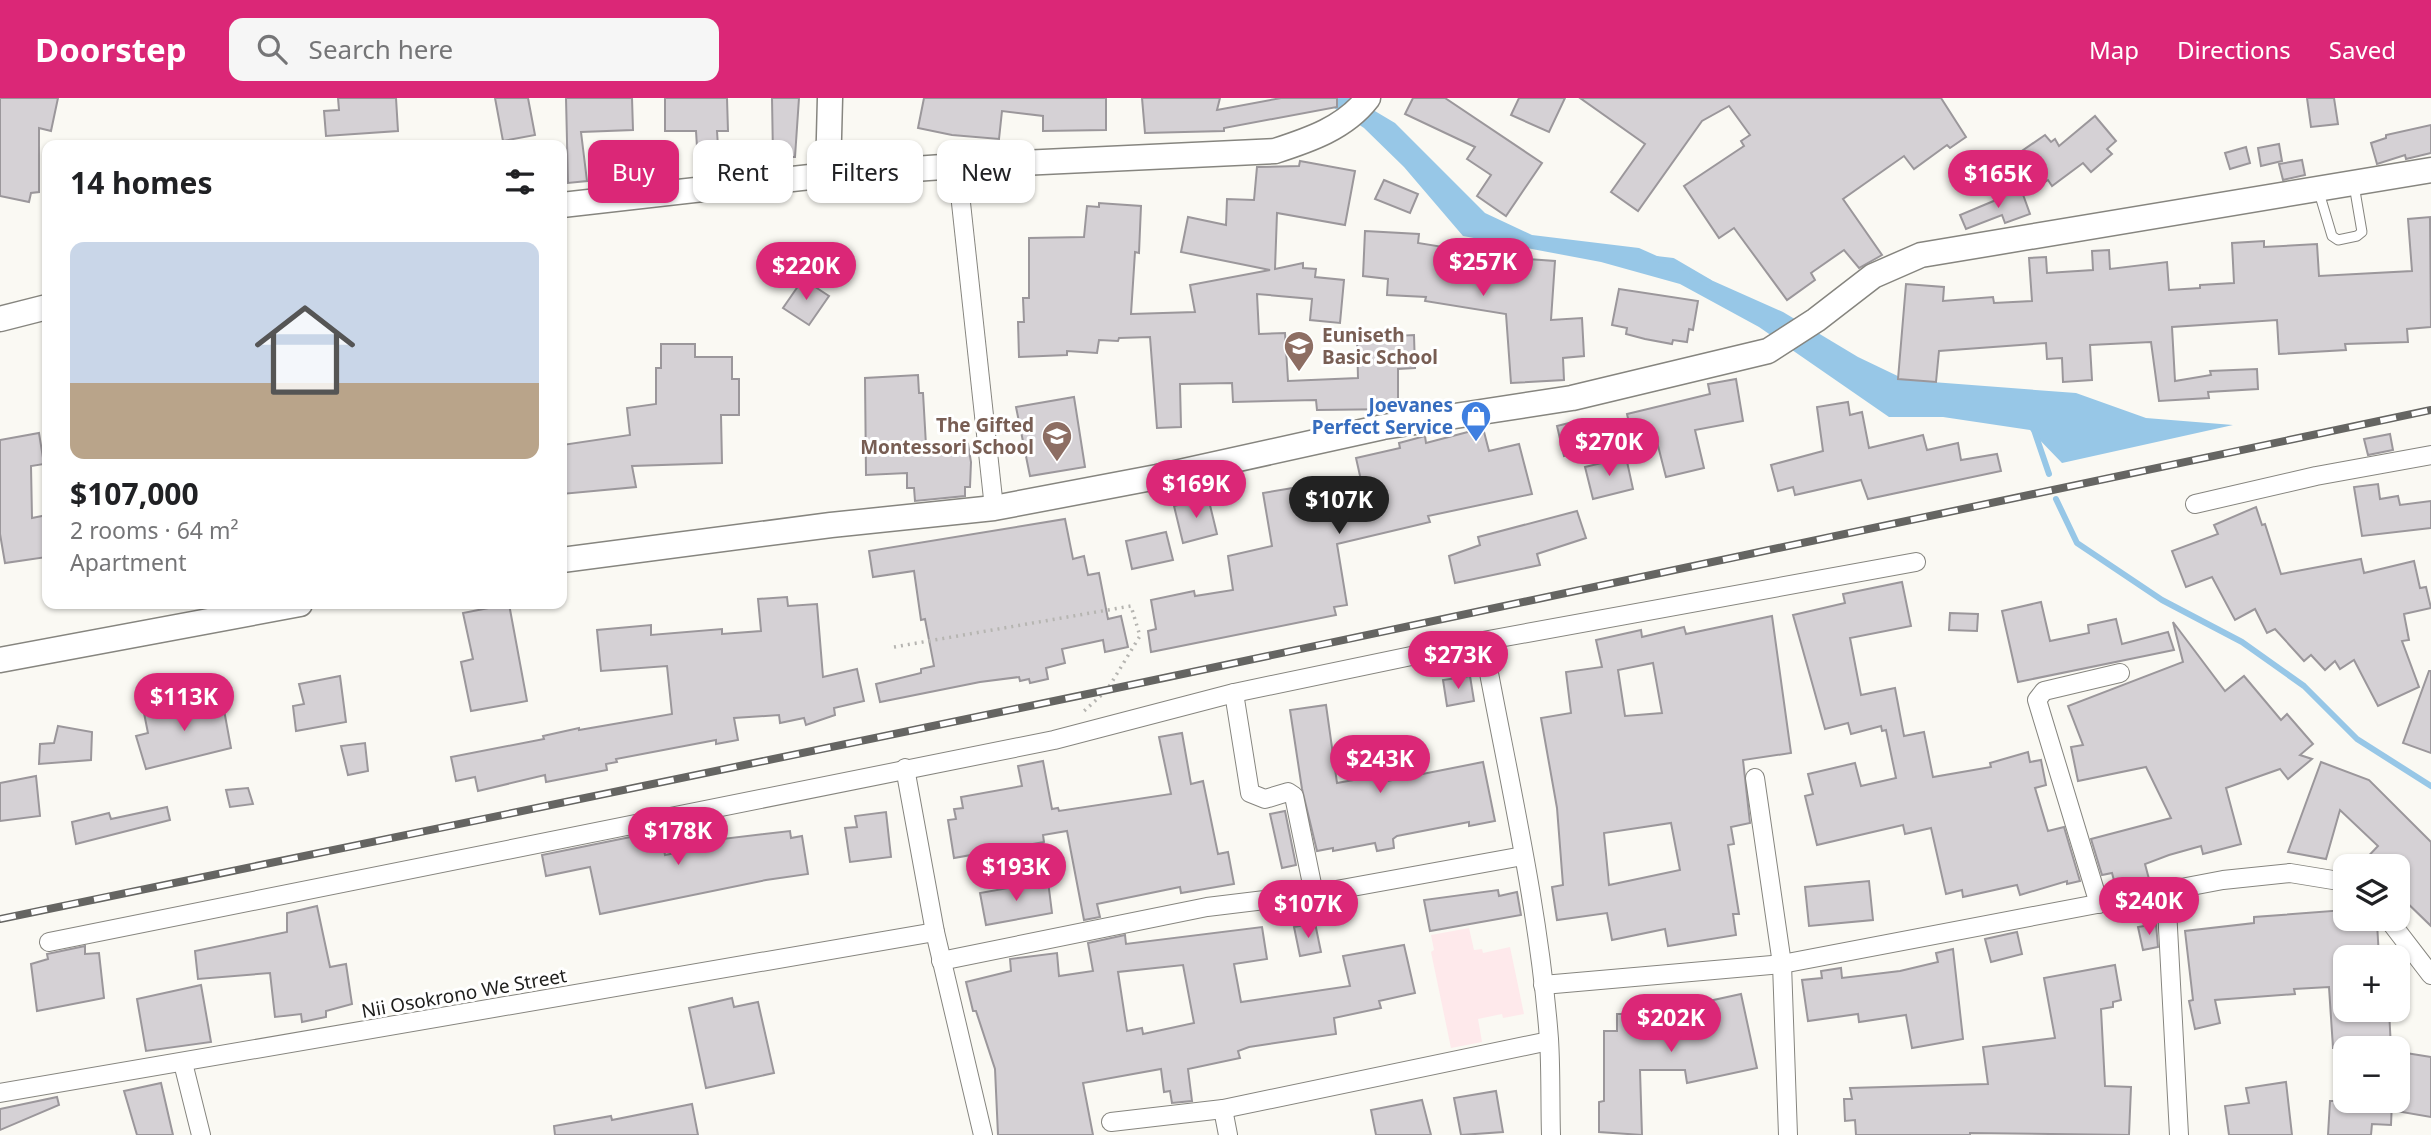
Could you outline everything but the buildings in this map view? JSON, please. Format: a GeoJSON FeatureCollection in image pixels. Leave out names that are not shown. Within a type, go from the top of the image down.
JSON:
{"type":"FeatureCollection","features":[{"type":"Feature","properties":{"kind":"street"},"geometry":{"type":"LineString","coordinates":[[829,140],[830,98]]}},
{"type":"Feature","properties":{"kind":"street"},"geometry":{"type":"LineString","coordinates":[[1035,162],[1275,151],[1310,140],[1338,125],[1368,98]]}},
{"type":"Feature","properties":{"kind":"street"},"geometry":{"type":"LineString","coordinates":[[567,559],[831,525],[994,508],[1157,477],[1382,427],[1572,398],[1768,351],[1816,320],[1873,276],[1922,255],[2431,170]]}},
{"type":"Feature","properties":{"kind":"street"},"geometry":{"type":"LineString","coordinates":[[567,204],[807,177]]}},
{"type":"Feature","properties":{"kind":"street"},"geometry":{"type":"LineString","coordinates":[[961,203],[994,508]]}},
{"type":"Feature","properties":{"kind":"street"},"geometry":{"type":"LineString","coordinates":[[0,318],[42,308]]}},
{"type":"Feature","properties":{"kind":"street"},"geometry":{"type":"LineString","coordinates":[[2196,503],[2316,476],[2431,455]]}},
{"type":"Feature","properties":{"kind":"street"},"geometry":{"type":"LineString","coordinates":[[49,942],[1054,740],[1234,693],[1483,642],[1916,562]]}},
{"type":"Feature","properties":{"kind":"street"},"geometry":{"type":"LineString","coordinates":[[0,660],[273,609]]}},
{"type":"Feature","properties":{"kind":"street"},"geometry":{"type":"LineString","coordinates":[[1483,642],[1523,856],[1543,985],[1549,1041],[1551,1135]]}},
{"type":"Feature","properties":{"kind":"street"},"geometry":{"type":"LineString","coordinates":[[2099,904],[2037,700],[2044,691],[2120,673]]}},
{"type":"Feature","properties":{"kind":"street"},"geometry":{"type":"LineString","coordinates":[[1234,693],[1250,793],[1265,799],[1288,792],[1294,796],[1314,894]]}},
{"type":"Feature","properties":{"kind":"street"},"geometry":{"type":"LineString","coordinates":[[905,768],[941,961],[983,1135]]}},
{"type":"Feature","properties":{"kind":"street"},"geometry":{"type":"LineString","coordinates":[[1755,778],[1782,964],[1788,1135]]}},
{"type":"Feature","properties":{"kind":"street"},"geometry":{"type":"LineString","coordinates":[[941,961],[1207,907],[1314,894],[1523,856]]}},
{"type":"Feature","properties":{"kind":"street"},"geometry":{"type":"LineString","coordinates":[[1543,985],[1782,964],[2166,890],[2290,873],[2333,880]]}},
{"type":"Feature","properties":{"kind":"street"},"geometry":{"type":"LineString","coordinates":[[2166,890],[2179,1135]]}},
{"type":"Feature","properties":{"kind":"street"},"geometry":{"type":"LineString","coordinates":[[2397,931],[2431,975]]}},
{"type":"Feature","properties":{"kind":"street","name":"Nii Osokrono We Street"},"geometry":{"type":"LineString","coordinates":[[0,1093],[935,932]]}},
{"type":"Feature","properties":{"kind":"street"},"geometry":{"type":"LineString","coordinates":[[1111,1122],[1223,1109],[1549,1041]]}},
{"type":"Feature","properties":{"kind":"street"},"geometry":{"type":"LineString","coordinates":[[183,1063],[201,1135]]}},
{"type":"Feature","properties":{"kind":"street"},"geometry":{"type":"LineString","coordinates":[[1223,1109],[1228,1135]]}},
{"type":"Feature","properties":{"kind":"lane"},"geometry":{"type":"LineString","coordinates":[[2318,189],[2333,236],[2338,240],[2357,236],[2362,232],[2354,183]]}},
{"type":"Feature","properties":{"kind":"path"},"geometry":{"type":"LineString","coordinates":[[894,647],[1131,606],[1140,636],[1107,690],[1080,715]]}},
{"type":"Feature","properties":{"kind":"shaded area"},"geometry":{"type":"Polygon","coordinates":[[[1469,928],[1474,950],[1482,949],[1483,953],[1510,947],[1524,1014],[1503,1018],[1502,1014],[1478,1019],[1482,1042],[1451,1048],[1431,952],[1434,950],[1431,935],[1469,928]]]}},
{"type":"Feature","properties":{"kind":"water"},"geometry":{"type":"Polygon","coordinates":[[[1319,98],[1353,98],[1395,123],[1485,213],[1532,235],[1639,248],[1783,312],[1858,357],[1906,380],[2076,393],[2146,418],[2233,425],[2062,463],[2030,430],[1943,417],[1889,417],[1759,327],[1680,284],[1601,262],[1463,236],[1404,167],[1364,128],[1319,98]]]}},
{"type":"Feature","properties":{"kind":"waterway"},"geometry":{"type":"LineString","coordinates":[[1656,259],[1673,261],[1709,282]]}},
{"type":"Feature","properties":{"kind":"waterway"},"geometry":{"type":"LineString","coordinates":[[2034,430],[2049,474]]}},
{"type":"Feature","properties":{"kind":"waterway"},"geometry":{"type":"LineString","coordinates":[[2056,499],[2077,543],[2162,600],[2242,642],[2304,686],[2357,739],[2431,786]]}},
{"type":"Feature","properties":{"kind":"railway"},"geometry":{"type":"LineString","coordinates":[[0,919],[1107,690],[2431,410]]}},
{"type":"Feature","properties":{"kind":"place","name":"Euniseth Basic School"},"geometry":{"type":"Point","coordinates":[1299,373]}},
{"type":"Feature","properties":{"kind":"place","name":"Joevanes Perfect Service"},"geometry":{"type":"Point","coordinates":[1476,443]}},
{"type":"Feature","properties":{"kind":"place","name":"The Gifted Montessori School"},"geometry":{"type":"Point","coordinates":[1057,463]}}]}
